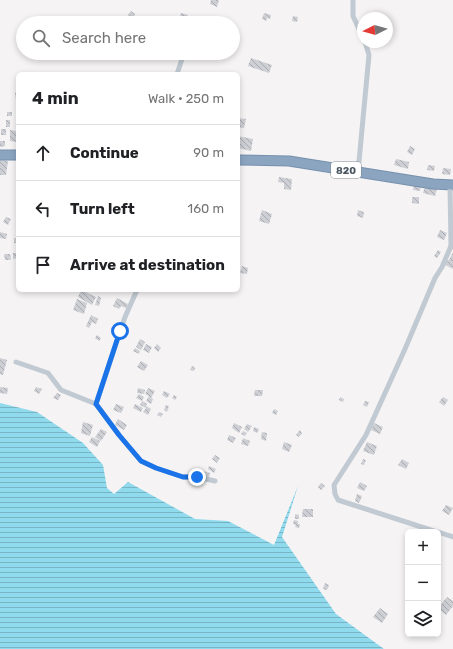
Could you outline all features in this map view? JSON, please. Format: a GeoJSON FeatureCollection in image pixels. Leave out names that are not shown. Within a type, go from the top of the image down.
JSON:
{"type":"FeatureCollection","features":[{"type":"Feature","properties":{"kind":"highway"},"geometry":{"type":"LineString","coordinates":[[0,155],[16,155]]}},
{"type":"Feature","properties":{"kind":"highway","name":"820"},"geometry":{"type":"LineString","coordinates":[[240,160],[289,161],[451,185]]}},
{"type":"Feature","properties":{"kind":"street"},"geometry":{"type":"LineString","coordinates":[[353,0],[353,16],[357,25]]}},
{"type":"Feature","properties":{"kind":"street"},"geometry":{"type":"LineString","coordinates":[[358,172],[369,55],[367,48]]}},
{"type":"Feature","properties":{"kind":"street"},"geometry":{"type":"LineString","coordinates":[[178,72],[182,60]]}},
{"type":"Feature","properties":{"kind":"street"},"geometry":{"type":"LineString","coordinates":[[428,529],[338,500],[335,494],[334,485],[366,435],[435,278],[452,247],[451,185]]}},
{"type":"Feature","properties":{"kind":"street"},"geometry":{"type":"LineString","coordinates":[[96,404],[125,317],[136,292]]}},
{"type":"Feature","properties":{"kind":"street"},"geometry":{"type":"LineString","coordinates":[[16,362],[48,374],[61,390],[96,404],[141,461],[156,468],[183,477],[197,477],[216,481]]}},
{"type":"Feature","properties":{"kind":"street"},"geometry":{"type":"LineString","coordinates":[[441,534],[453,538]]}},
{"type":"Feature","properties":{"kind":"water"},"geometry":{"type":"Polygon","coordinates":[[[0,403],[37,412],[83,443],[103,465],[107,488],[114,494],[128,482],[195,519],[228,521],[274,545],[298,486],[282,537],[336,614],[384,649],[0,649],[0,403]]]}},
{"type":"Feature","properties":{"kind":"building"},"geometry":{"type":"Polygon","coordinates":[[[211,0],[219,0],[217,7],[210,4],[211,0]]]}},
{"type":"Feature","properties":{"kind":"building"},"geometry":{"type":"Polygon","coordinates":[[[131,11],[135,14],[134,16],[128,15],[131,11]]]}},
{"type":"Feature","properties":{"kind":"building"},"geometry":{"type":"Polygon","coordinates":[[[181,13],[188,15],[188,16],[180,16],[181,13]]]}},
{"type":"Feature","properties":{"kind":"building"},"geometry":{"type":"Polygon","coordinates":[[[264,13],[271,15],[270,19],[267,18],[266,21],[262,19],[264,13]]]}},
{"type":"Feature","properties":{"kind":"building"},"geometry":{"type":"Polygon","coordinates":[[[293,16],[298,17],[297,22],[292,21],[293,16]]]}},
{"type":"Feature","properties":{"kind":"building"},"geometry":{"type":"Polygon","coordinates":[[[251,58],[272,65],[269,73],[248,66],[251,58]]]}},
{"type":"Feature","properties":{"kind":"building"},"geometry":{"type":"Polygon","coordinates":[[[7,112],[12,112],[12,116],[7,116],[7,112]]]}},
{"type":"Feature","properties":{"kind":"building"},"geometry":{"type":"Polygon","coordinates":[[[240,118],[246,119],[244,128],[240,127],[240,118]]]}},
{"type":"Feature","properties":{"kind":"building"},"geometry":{"type":"Polygon","coordinates":[[[6,120],[10,120],[10,127],[6,127],[6,120]]]}},
{"type":"Feature","properties":{"kind":"building"},"geometry":{"type":"Polygon","coordinates":[[[1,129],[6,129],[6,135],[1,135],[1,129]]]}},
{"type":"Feature","properties":{"kind":"building"},"geometry":{"type":"Polygon","coordinates":[[[10,130],[16,131],[16,142],[10,141],[10,130]]]}},
{"type":"Feature","properties":{"kind":"building"},"geometry":{"type":"Polygon","coordinates":[[[240,136],[253,139],[251,151],[240,148],[240,136]]]}},
{"type":"Feature","properties":{"kind":"building"},"geometry":{"type":"Polygon","coordinates":[[[0,141],[5,141],[5,146],[0,147],[0,141]]]}},
{"type":"Feature","properties":{"kind":"building"},"geometry":{"type":"Polygon","coordinates":[[[410,146],[415,149],[412,155],[407,152],[410,146]]]}},
{"type":"Feature","properties":{"kind":"building"},"geometry":{"type":"Polygon","coordinates":[[[396,159],[409,162],[408,169],[394,165],[396,159]]]}},
{"type":"Feature","properties":{"kind":"building"},"geometry":{"type":"Polygon","coordinates":[[[0,160],[8,161],[6,175],[0,175],[0,160]]]}},
{"type":"Feature","properties":{"kind":"building"},"geometry":{"type":"Polygon","coordinates":[[[428,165],[435,166],[434,171],[427,170],[428,165]]]}},
{"type":"Feature","properties":{"kind":"building"},"geometry":{"type":"Polygon","coordinates":[[[443,168],[451,169],[450,175],[442,174],[443,168]]]}},
{"type":"Feature","properties":{"kind":"building"},"geometry":{"type":"Polygon","coordinates":[[[279,177],[292,179],[291,190],[284,189],[284,183],[278,182],[279,177]]]}},
{"type":"Feature","properties":{"kind":"building"},"geometry":{"type":"Polygon","coordinates":[[[414,183],[421,184],[420,191],[413,190],[414,183]]]}},
{"type":"Feature","properties":{"kind":"building"},"geometry":{"type":"Polygon","coordinates":[[[425,186],[437,189],[435,196],[423,193],[425,186]]]}},
{"type":"Feature","properties":{"kind":"building"},"geometry":{"type":"Polygon","coordinates":[[[412,197],[419,197],[419,204],[412,203],[412,197]]]}},
{"type":"Feature","properties":{"kind":"building"},"geometry":{"type":"Polygon","coordinates":[[[262,210],[272,214],[269,224],[259,221],[262,210]]]}},
{"type":"Feature","properties":{"kind":"building"},"geometry":{"type":"Polygon","coordinates":[[[358,210],[364,212],[363,218],[357,216],[358,210]]]}},
{"type":"Feature","properties":{"kind":"building"},"geometry":{"type":"Polygon","coordinates":[[[6,217],[11,219],[8,225],[3,222],[6,217]]]}},
{"type":"Feature","properties":{"kind":"building"},"geometry":{"type":"Polygon","coordinates":[[[440,230],[447,233],[444,240],[437,237],[440,230]]]}},
{"type":"Feature","properties":{"kind":"building"},"geometry":{"type":"Polygon","coordinates":[[[0,232],[7,234],[6,239],[0,238],[0,232]]]}},
{"type":"Feature","properties":{"kind":"building"},"geometry":{"type":"Polygon","coordinates":[[[438,250],[441,252],[437,258],[434,256],[438,250]]]}},
{"type":"Feature","properties":{"kind":"building"},"geometry":{"type":"Polygon","coordinates":[[[453,252],[453,269],[445,265],[453,252]]]}},
{"type":"Feature","properties":{"kind":"building"},"geometry":{"type":"Polygon","coordinates":[[[13,253],[16,253],[16,258],[13,259],[13,253]]]}},
{"type":"Feature","properties":{"kind":"building"},"geometry":{"type":"Polygon","coordinates":[[[4,254],[10,254],[11,260],[5,260],[4,254]]]}},
{"type":"Feature","properties":{"kind":"building"},"geometry":{"type":"Polygon","coordinates":[[[242,266],[248,268],[247,274],[240,273],[242,266]]]}},
{"type":"Feature","properties":{"kind":"building"},"geometry":{"type":"Polygon","coordinates":[[[80,292],[85,292],[96,297],[92,305],[78,297],[80,292]]]}},
{"type":"Feature","properties":{"kind":"building"},"geometry":{"type":"Polygon","coordinates":[[[98,296],[101,298],[99,306],[95,305],[98,296]]]}},
{"type":"Feature","properties":{"kind":"building"},"geometry":{"type":"Polygon","coordinates":[[[117,298],[128,304],[126,308],[121,306],[119,309],[113,306],[117,298]]]}},
{"type":"Feature","properties":{"kind":"building"},"geometry":{"type":"Polygon","coordinates":[[[77,299],[87,303],[84,314],[73,310],[77,299]]]}},
{"type":"Feature","properties":{"kind":"building"},"geometry":{"type":"Polygon","coordinates":[[[91,315],[98,319],[96,324],[92,322],[89,328],[86,326],[91,315]]]}},
{"type":"Feature","properties":{"kind":"building"},"geometry":{"type":"Polygon","coordinates":[[[97,335],[101,338],[99,341],[95,338],[97,335]]]}},
{"type":"Feature","properties":{"kind":"building"},"geometry":{"type":"Polygon","coordinates":[[[140,339],[145,342],[141,350],[136,347],[140,339]]]}},
{"type":"Feature","properties":{"kind":"building"},"geometry":{"type":"Polygon","coordinates":[[[146,344],[152,347],[149,353],[143,350],[146,344]]]}},
{"type":"Feature","properties":{"kind":"building"},"geometry":{"type":"Polygon","coordinates":[[[157,344],[161,348],[158,352],[154,348],[157,344]]]}},
{"type":"Feature","properties":{"kind":"building"},"geometry":{"type":"Polygon","coordinates":[[[135,348],[140,351],[139,354],[133,351],[135,348]]]}},
{"type":"Feature","properties":{"kind":"building"},"geometry":{"type":"Polygon","coordinates":[[[0,358],[7,360],[3,375],[0,374],[0,358]]]}},
{"type":"Feature","properties":{"kind":"building"},"geometry":{"type":"Polygon","coordinates":[[[141,361],[148,365],[144,371],[137,367],[141,361]]]}},
{"type":"Feature","properties":{"kind":"building"},"geometry":{"type":"Polygon","coordinates":[[[192,366],[195,368],[194,371],[190,370],[192,366]]]}},
{"type":"Feature","properties":{"kind":"building"},"geometry":{"type":"Polygon","coordinates":[[[0,387],[8,388],[7,394],[0,393],[0,387]]]}},
{"type":"Feature","properties":{"kind":"building"},"geometry":{"type":"Polygon","coordinates":[[[36,387],[42,389],[39,394],[34,391],[36,387]]]}},
{"type":"Feature","properties":{"kind":"building"},"geometry":{"type":"Polygon","coordinates":[[[138,388],[145,390],[144,394],[137,393],[138,388]]]}},
{"type":"Feature","properties":{"kind":"building"},"geometry":{"type":"Polygon","coordinates":[[[148,388],[155,391],[151,398],[153,399],[151,404],[146,401],[149,396],[145,394],[148,388]]]}},
{"type":"Feature","properties":{"kind":"building"},"geometry":{"type":"Polygon","coordinates":[[[255,390],[263,390],[262,396],[254,396],[255,390]]]}},
{"type":"Feature","properties":{"kind":"building"},"geometry":{"type":"Polygon","coordinates":[[[164,391],[170,394],[167,398],[162,395],[164,391]]]}},
{"type":"Feature","properties":{"kind":"building"},"geometry":{"type":"Polygon","coordinates":[[[57,393],[61,395],[58,400],[53,398],[57,393]]]}},
{"type":"Feature","properties":{"kind":"building"},"geometry":{"type":"Polygon","coordinates":[[[139,394],[144,397],[142,401],[136,398],[139,394]]]}},
{"type":"Feature","properties":{"kind":"building"},"geometry":{"type":"Polygon","coordinates":[[[174,395],[177,397],[175,400],[172,398],[174,395]]]}},
{"type":"Feature","properties":{"kind":"building"},"geometry":{"type":"Polygon","coordinates":[[[340,397],[344,399],[343,402],[339,400],[340,397]]]}},
{"type":"Feature","properties":{"kind":"building"},"geometry":{"type":"Polygon","coordinates":[[[443,397],[448,400],[444,406],[439,402],[443,397]]]}},
{"type":"Feature","properties":{"kind":"building"},"geometry":{"type":"Polygon","coordinates":[[[142,401],[151,409],[148,415],[143,412],[146,408],[140,405],[142,401]]]}},
{"type":"Feature","properties":{"kind":"building"},"geometry":{"type":"Polygon","coordinates":[[[365,401],[369,402],[367,407],[363,405],[365,401]]]}},
{"type":"Feature","properties":{"kind":"building"},"geometry":{"type":"Polygon","coordinates":[[[116,404],[124,407],[121,413],[113,410],[116,404]]]}},
{"type":"Feature","properties":{"kind":"building"},"geometry":{"type":"Polygon","coordinates":[[[135,404],[143,408],[141,412],[133,408],[135,404]]]}},
{"type":"Feature","properties":{"kind":"building"},"geometry":{"type":"Polygon","coordinates":[[[166,405],[169,406],[167,412],[164,410],[166,405]]]}},
{"type":"Feature","properties":{"kind":"building"},"geometry":{"type":"Polygon","coordinates":[[[274,409],[278,411],[276,415],[272,413],[274,409]]]}},
{"type":"Feature","properties":{"kind":"building"},"geometry":{"type":"Polygon","coordinates":[[[159,412],[163,414],[161,417],[157,415],[159,412]]]}},
{"type":"Feature","properties":{"kind":"building"},"geometry":{"type":"Polygon","coordinates":[[[118,419],[127,425],[124,430],[115,425],[118,419]]]}},
{"type":"Feature","properties":{"kind":"building"},"geometry":{"type":"Polygon","coordinates":[[[83,422],[93,425],[90,436],[81,433],[83,422]]]}},
{"type":"Feature","properties":{"kind":"building"},"geometry":{"type":"Polygon","coordinates":[[[234,423],[242,427],[239,433],[232,428],[234,423]]]}},
{"type":"Feature","properties":{"kind":"building"},"geometry":{"type":"Polygon","coordinates":[[[374,423],[383,427],[380,434],[371,430],[374,423]]]}},
{"type":"Feature","properties":{"kind":"building"},"geometry":{"type":"Polygon","coordinates":[[[247,424],[252,426],[248,432],[244,429],[247,424]]]}},
{"type":"Feature","properties":{"kind":"building"},"geometry":{"type":"Polygon","coordinates":[[[254,427],[259,429],[257,433],[253,431],[254,427]]]}},
{"type":"Feature","properties":{"kind":"building"},"geometry":{"type":"Polygon","coordinates":[[[101,429],[107,432],[101,441],[95,437],[101,429]]]}},
{"type":"Feature","properties":{"kind":"building"},"geometry":{"type":"Polygon","coordinates":[[[300,430],[302,433],[299,437],[296,435],[300,430]]]}},
{"type":"Feature","properties":{"kind":"building"},"geometry":{"type":"Polygon","coordinates":[[[243,431],[247,433],[245,436],[241,434],[243,431]]]}},
{"type":"Feature","properties":{"kind":"building"},"geometry":{"type":"Polygon","coordinates":[[[262,432],[267,433],[266,441],[261,439],[262,432]]]}},
{"type":"Feature","properties":{"kind":"building"},"geometry":{"type":"Polygon","coordinates":[[[229,435],[236,438],[233,443],[227,440],[229,435]]]}},
{"type":"Feature","properties":{"kind":"building"},"geometry":{"type":"Polygon","coordinates":[[[92,437],[100,441],[97,447],[89,442],[92,437]]]}},
{"type":"Feature","properties":{"kind":"building"},"geometry":{"type":"Polygon","coordinates":[[[243,438],[250,441],[248,446],[241,444],[243,438]]]}},
{"type":"Feature","properties":{"kind":"building"},"geometry":{"type":"Polygon","coordinates":[[[284,442],[292,445],[289,452],[282,449],[284,442]]]}},
{"type":"Feature","properties":{"kind":"building"},"geometry":{"type":"Polygon","coordinates":[[[367,442],[377,446],[374,455],[363,451],[367,442]]]}},
{"type":"Feature","properties":{"kind":"building"},"geometry":{"type":"Polygon","coordinates":[[[215,455],[220,458],[217,463],[212,459],[215,455]]]}},
{"type":"Feature","properties":{"kind":"building"},"geometry":{"type":"Polygon","coordinates":[[[363,459],[366,460],[364,465],[361,464],[363,459]]]}},
{"type":"Feature","properties":{"kind":"building"},"geometry":{"type":"Polygon","coordinates":[[[402,459],[409,463],[406,469],[398,465],[402,459]]]}},
{"type":"Feature","properties":{"kind":"building"},"geometry":{"type":"Polygon","coordinates":[[[209,466],[216,469],[214,473],[208,469],[209,466]]]}},
{"type":"Feature","properties":{"kind":"building"},"geometry":{"type":"Polygon","coordinates":[[[203,471],[210,473],[209,477],[202,475],[203,471]]]}},
{"type":"Feature","properties":{"kind":"building"},"geometry":{"type":"Polygon","coordinates":[[[360,482],[367,486],[364,491],[357,488],[360,482]]]}},
{"type":"Feature","properties":{"kind":"building"},"geometry":{"type":"Polygon","coordinates":[[[321,483],[325,486],[321,490],[318,487],[321,483]]]}},
{"type":"Feature","properties":{"kind":"building"},"geometry":{"type":"Polygon","coordinates":[[[357,494],[362,496],[359,503],[355,501],[357,494]]]}},
{"type":"Feature","properties":{"kind":"building"},"geometry":{"type":"Polygon","coordinates":[[[446,505],[453,508],[449,515],[442,511],[446,505]]]}},
{"type":"Feature","properties":{"kind":"building"},"geometry":{"type":"Polygon","coordinates":[[[303,509],[313,509],[313,517],[302,517],[303,509]]]}},
{"type":"Feature","properties":{"kind":"building"},"geometry":{"type":"Polygon","coordinates":[[[295,514],[299,515],[299,519],[295,519],[295,514]]]}},
{"type":"Feature","properties":{"kind":"building"},"geometry":{"type":"Polygon","coordinates":[[[294,520],[298,521],[298,524],[300,524],[299,528],[295,527],[296,525],[293,524],[294,520]]]}},
{"type":"Feature","properties":{"kind":"building"},"geometry":{"type":"Polygon","coordinates":[[[325,583],[329,585],[327,590],[323,589],[325,583]]]}},
{"type":"Feature","properties":{"kind":"building"},"geometry":{"type":"Polygon","coordinates":[[[447,597],[453,601],[453,606],[446,615],[441,611],[441,604],[447,597]]]}},
{"type":"Feature","properties":{"kind":"building"},"geometry":{"type":"Polygon","coordinates":[[[380,608],[388,614],[382,623],[373,617],[380,608]]]}},
{"type":"Feature","properties":{"kind":"route"},"geometry":{"type":"LineString","coordinates":[[120,331],[96,404],[141,461],[156,468],[183,477],[197,477]]}}]}
